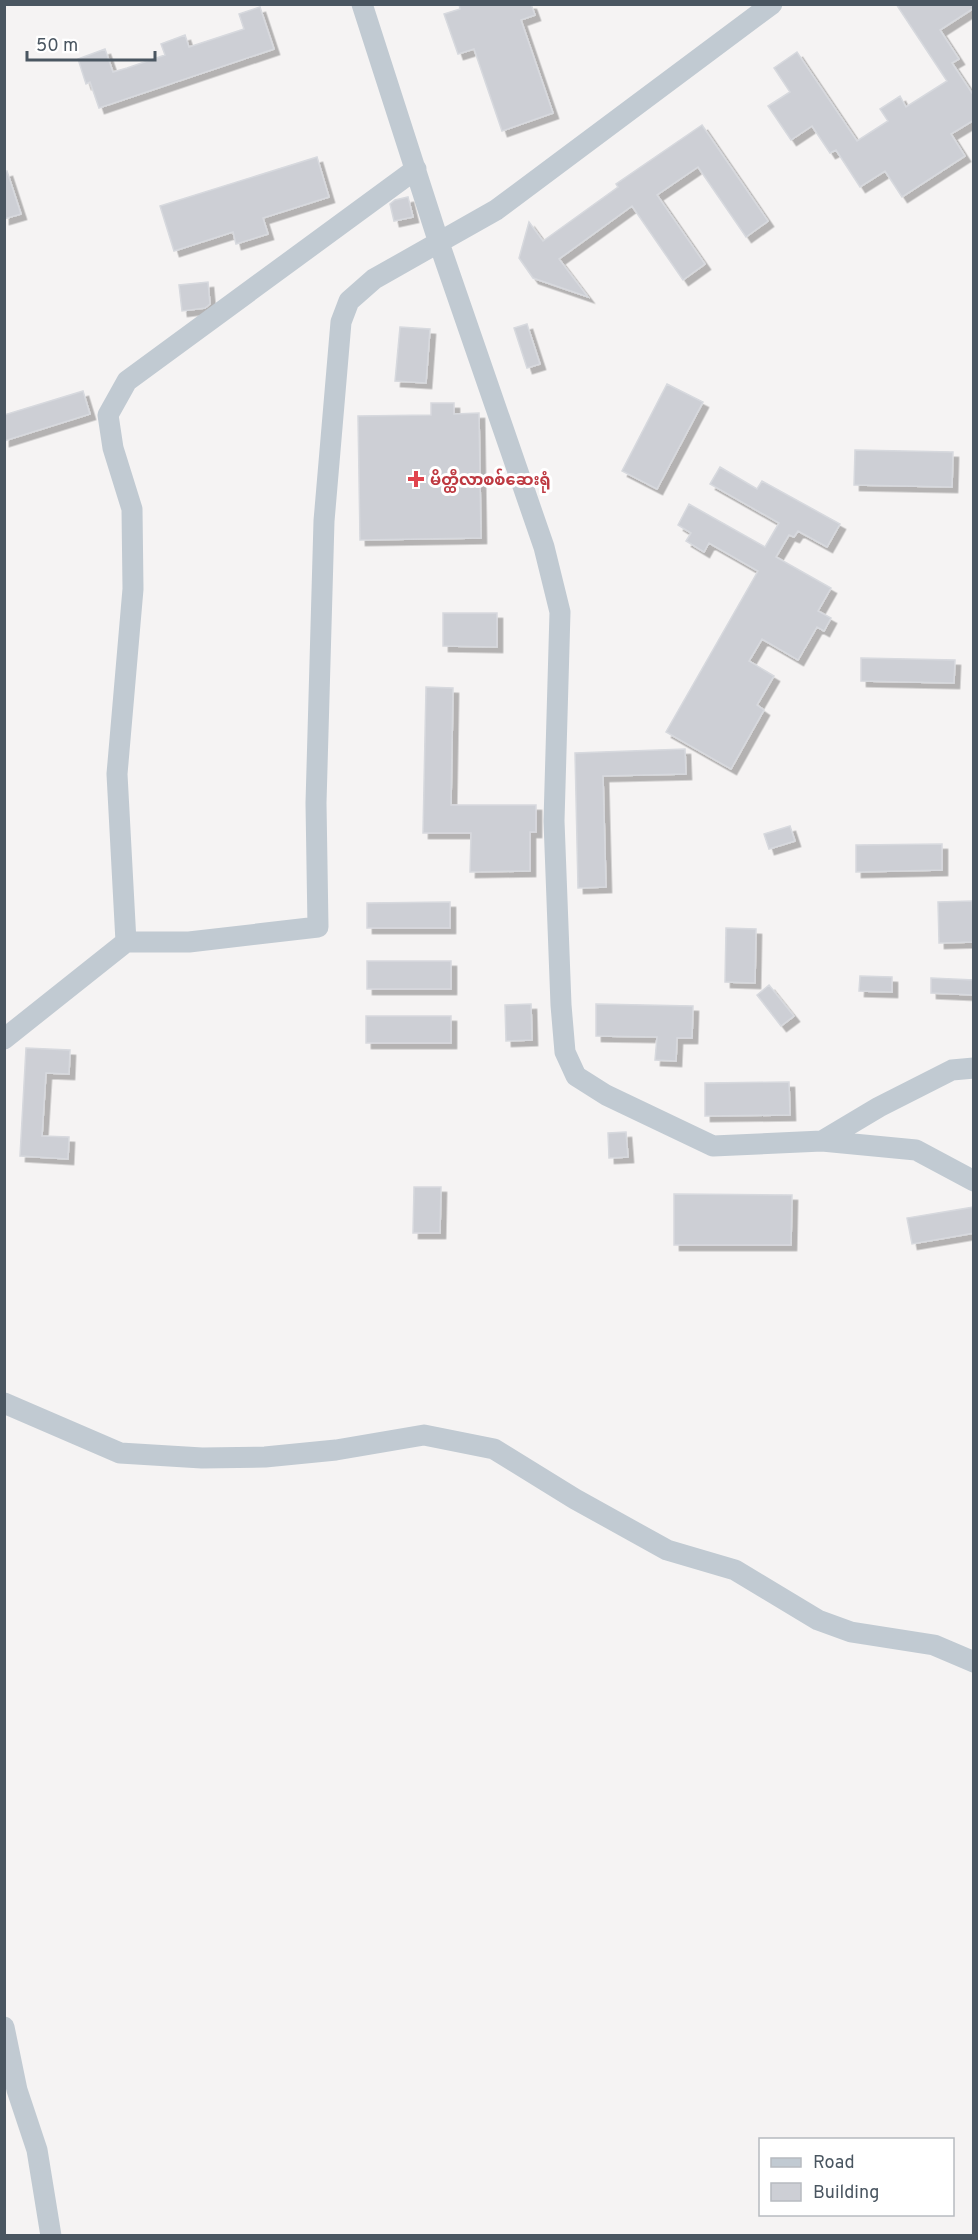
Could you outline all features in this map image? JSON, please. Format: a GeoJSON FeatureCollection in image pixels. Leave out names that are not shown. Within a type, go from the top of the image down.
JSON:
{"type":"FeatureCollection","features":[{"type":"Feature","properties":{"kind":"street"},"geometry":{"type":"LineString","coordinates":[[362,4],[439,243],[544,547],[560,612],[554,821],[565,1052],[576,1076],[606,1095],[713,1146],[822,1141],[916,1150],[974,1181]]}},
{"type":"Feature","properties":{"kind":"street"},"geometry":{"type":"LineString","coordinates":[[4,1039],[126,942],[189,942],[318,927],[316,803],[324,521],[341,322],[349,301],[374,279],[496,210],[771,4]]}},
{"type":"Feature","properties":{"kind":"street"},"geometry":{"type":"LineString","coordinates":[[126,942],[117,774],[133,589],[132,509],[113,448],[108,415],[127,381],[417,169]]}},
{"type":"Feature","properties":{"kind":"street"},"geometry":{"type":"LineString","coordinates":[[822,1141],[879,1107],[952,1070],[974,1068]]}},
{"type":"Feature","properties":{"kind":"street"},"geometry":{"type":"LineString","coordinates":[[4,1403],[120,1453],[202,1458],[265,1457],[336,1450],[424,1435],[494,1449],[575,1499],[667,1550],[735,1570],[819,1620],[851,1632],[934,1645],[974,1662]]}},
{"type":"Feature","properties":{"kind":"street"},"geometry":{"type":"LineString","coordinates":[[4,2027],[11,2092],[37,2150],[51,2235]]}},
{"type":"Feature","properties":{"kind":"building"},"geometry":{"type":"Polygon","coordinates":[[[459,4],[531,4],[535,15],[521,20],[553,113],[502,131],[474,49],[458,54],[444,14],[460,9],[459,4]]]}},
{"type":"Feature","properties":{"kind":"building"},"geometry":{"type":"Polygon","coordinates":[[[896,4],[974,4],[974,8],[940,30],[959,59],[952,63],[974,96],[974,120],[951,134],[965,156],[902,197],[885,171],[860,187],[836,150],[830,153],[812,126],[791,140],[768,106],[790,92],[774,68],[797,52],[857,141],[888,121],[880,109],[900,96],[906,107],[947,81],[896,4]]]}},
{"type":"Feature","properties":{"kind":"building"},"geometry":{"type":"Polygon","coordinates":[[[260,7],[274,49],[99,108],[90,82],[86,84],[78,59],[105,49],[113,72],[127,68],[165,55],[161,44],[185,35],[189,47],[244,29],[239,14],[260,7]]]}},
{"type":"Feature","properties":{"kind":"building"},"geometry":{"type":"Polygon","coordinates":[[[702,125],[768,221],[746,237],[698,167],[657,195],[705,264],[683,280],[632,206],[559,259],[588,297],[533,278],[519,258],[529,222],[543,241],[618,187],[616,184],[702,125]]]}},
{"type":"Feature","properties":{"kind":"building"},"geometry":{"type":"Polygon","coordinates":[[[317,157],[329,197],[263,218],[268,234],[236,244],[233,232],[174,251],[160,206],[317,157]]]}},
{"type":"Feature","properties":{"kind":"building"},"geometry":{"type":"Polygon","coordinates":[[[7,171],[21,214],[4,219],[4,172],[7,171]]]}},
{"type":"Feature","properties":{"kind":"building"},"geometry":{"type":"Polygon","coordinates":[[[408,197],[413,217],[394,221],[390,204],[395,200],[408,197]]]}},
{"type":"Feature","properties":{"kind":"building"},"geometry":{"type":"Polygon","coordinates":[[[208,282],[210,304],[205,308],[182,311],[179,285],[208,282]]]}},
{"type":"Feature","properties":{"kind":"building"},"geometry":{"type":"Polygon","coordinates":[[[527,324],[540,364],[527,368],[514,328],[527,324]]]}},
{"type":"Feature","properties":{"kind":"building"},"geometry":{"type":"Polygon","coordinates":[[[400,327],[430,329],[426,383],[395,381],[400,327]]]}},
{"type":"Feature","properties":{"kind":"building"},"geometry":{"type":"Polygon","coordinates":[[[667,384],[703,402],[657,489],[622,471],[667,384]]]}},
{"type":"Feature","properties":{"kind":"building"},"geometry":{"type":"Polygon","coordinates":[[[83,391],[90,414],[4,441],[4,415],[83,391]]]}},
{"type":"Feature","properties":{"kind":"building"},"geometry":{"type":"Polygon","coordinates":[[[431,403],[454,403],[454,414],[479,413],[481,538],[360,540],[358,416],[431,415],[431,403]]]}},
{"type":"Feature","properties":{"kind":"building"},"geometry":{"type":"Polygon","coordinates":[[[855,450],[953,452],[952,487],[854,485],[855,450]]]}},
{"type":"Feature","properties":{"kind":"building"},"geometry":{"type":"Polygon","coordinates":[[[720,467],[757,489],[762,481],[840,524],[827,547],[798,531],[794,537],[789,535],[776,557],[831,588],[818,611],[831,618],[824,631],[817,627],[798,660],[762,639],[749,661],[774,676],[757,705],[764,710],[731,769],[666,732],[758,571],[709,543],[704,552],[686,541],[691,533],[678,525],[689,504],[765,547],[779,523],[710,484],[720,467]]]}},
{"type":"Feature","properties":{"kind":"building"},"geometry":{"type":"Polygon","coordinates":[[[443,613],[497,613],[497,647],[443,646],[443,613]]]}},
{"type":"Feature","properties":{"kind":"building"},"geometry":{"type":"Polygon","coordinates":[[[861,658],[955,660],[954,683],[861,681],[861,658]]]}},
{"type":"Feature","properties":{"kind":"building"},"geometry":{"type":"Polygon","coordinates":[[[426,687],[453,688],[451,805],[536,805],[536,832],[530,832],[530,871],[470,872],[471,833],[423,833],[426,687]]]}},
{"type":"Feature","properties":{"kind":"building"},"geometry":{"type":"Polygon","coordinates":[[[685,749],[686,774],[603,776],[606,887],[578,888],[575,753],[685,749]]]}},
{"type":"Feature","properties":{"kind":"building"},"geometry":{"type":"Polygon","coordinates":[[[790,826],[795,841],[769,849],[764,834],[790,826]]]}},
{"type":"Feature","properties":{"kind":"building"},"geometry":{"type":"Polygon","coordinates":[[[942,844],[942,870],[856,872],[856,845],[942,844]]]}},
{"type":"Feature","properties":{"kind":"building"},"geometry":{"type":"Polygon","coordinates":[[[972,901],[974,942],[939,943],[938,902],[972,901]]]}},
{"type":"Feature","properties":{"kind":"building"},"geometry":{"type":"Polygon","coordinates":[[[450,902],[450,928],[367,928],[367,903],[450,902]]]}},
{"type":"Feature","properties":{"kind":"building"},"geometry":{"type":"Polygon","coordinates":[[[726,928],[756,929],[755,983],[725,982],[726,928]]]}},
{"type":"Feature","properties":{"kind":"building"},"geometry":{"type":"Polygon","coordinates":[[[367,961],[451,961],[451,989],[367,989],[367,961]]]}},
{"type":"Feature","properties":{"kind":"building"},"geometry":{"type":"Polygon","coordinates":[[[860,976],[892,977],[892,992],[859,991],[860,976]]]}},
{"type":"Feature","properties":{"kind":"building"},"geometry":{"type":"Polygon","coordinates":[[[931,978],[974,980],[974,995],[931,993],[931,978]]]}},
{"type":"Feature","properties":{"kind":"building"},"geometry":{"type":"Polygon","coordinates":[[[769,985],[794,1016],[781,1026],[757,995],[769,985]]]}},
{"type":"Feature","properties":{"kind":"building"},"geometry":{"type":"Polygon","coordinates":[[[531,1004],[532,1040],[506,1041],[505,1005],[531,1004]]]}},
{"type":"Feature","properties":{"kind":"building"},"geometry":{"type":"Polygon","coordinates":[[[596,1004],[693,1006],[692,1038],[677,1038],[676,1061],[655,1060],[657,1037],[596,1036],[596,1004]]]}},
{"type":"Feature","properties":{"kind":"building"},"geometry":{"type":"Polygon","coordinates":[[[366,1016],[451,1016],[451,1043],[366,1043],[366,1016]]]}},
{"type":"Feature","properties":{"kind":"building"},"geometry":{"type":"Polygon","coordinates":[[[26,1048],[70,1050],[69,1074],[46,1073],[42,1136],[69,1137],[68,1159],[20,1156],[26,1048]]]}},
{"type":"Feature","properties":{"kind":"building"},"geometry":{"type":"Polygon","coordinates":[[[789,1082],[790,1115],[705,1116],[705,1083],[789,1082]]]}},
{"type":"Feature","properties":{"kind":"building"},"geometry":{"type":"Polygon","coordinates":[[[626,1132],[628,1157],[609,1158],[608,1133],[626,1132]]]}},
{"type":"Feature","properties":{"kind":"building"},"geometry":{"type":"Polygon","coordinates":[[[414,1187],[441,1187],[440,1233],[413,1233],[414,1187]]]}},
{"type":"Feature","properties":{"kind":"building"},"geometry":{"type":"Polygon","coordinates":[[[674,1194],[792,1195],[791,1245],[674,1245],[674,1194]]]}},
{"type":"Feature","properties":{"kind":"building"},"geometry":{"type":"Polygon","coordinates":[[[974,1207],[974,1233],[912,1244],[907,1218],[974,1207]]]}},
{"type":"Feature","properties":{"kind":"place","name":"မိတ္ထီလာစစ်ဆေးရုံ"},"geometry":{"type":"Point","coordinates":[416,479]}}]}
